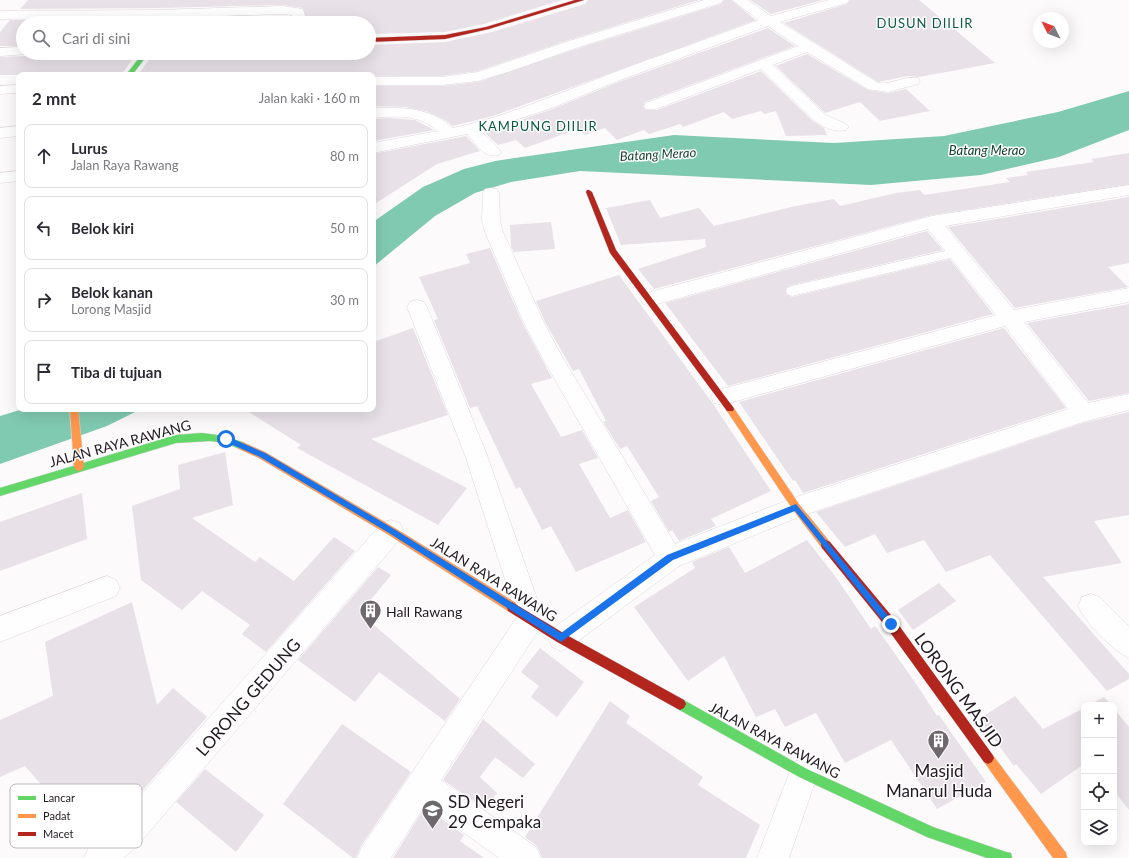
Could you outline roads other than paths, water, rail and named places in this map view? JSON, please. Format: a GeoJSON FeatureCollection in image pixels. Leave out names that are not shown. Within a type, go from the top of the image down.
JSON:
{"type":"FeatureCollection","features":[{"type":"Feature","properties":{"kind":"street"},"geometry":{"type":"LineString","coordinates":[[128,15],[139,0]]}},
{"type":"Feature","properties":{"kind":"street"},"geometry":{"type":"LineString","coordinates":[[376,40],[445,37],[487,28],[581,0]]}},
{"type":"Feature","properties":{"kind":"street"},"geometry":{"type":"LineString","coordinates":[[376,81],[463,79],[484,75],[507,69],[573,45],[717,0]]}},
{"type":"Feature","properties":{"kind":"street"},"geometry":{"type":"LineString","coordinates":[[738,0],[808,47],[881,89],[897,87],[913,81]]}},
{"type":"Feature","properties":{"kind":"street"},"geometry":{"type":"LineString","coordinates":[[376,147],[471,129],[544,106],[615,77],[770,21],[843,0]]}},
{"type":"Feature","properties":{"kind":"street"},"geometry":{"type":"LineString","coordinates":[[0,15],[128,15],[282,10],[298,12],[299,16]]}},
{"type":"Feature","properties":{"kind":"street"},"geometry":{"type":"LineString","coordinates":[[651,106],[808,47]]}},
{"type":"Feature","properties":{"kind":"street"},"geometry":{"type":"LineString","coordinates":[[0,52],[16,51]]}},
{"type":"Feature","properties":{"kind":"street"},"geometry":{"type":"LineString","coordinates":[[131,72],[141,60]]}},
{"type":"Feature","properties":{"kind":"street"},"geometry":{"type":"LineString","coordinates":[[764,64],[819,117],[828,122],[841,126]]}},
{"type":"Feature","properties":{"kind":"street"},"geometry":{"type":"LineString","coordinates":[[0,90],[16,89]]}},
{"type":"Feature","properties":{"kind":"street"},"geometry":{"type":"LineString","coordinates":[[376,113],[412,113],[428,116],[440,123],[449,133]]}},
{"type":"Feature","properties":{"kind":"street"},"geometry":{"type":"LineString","coordinates":[[471,129],[493,152]]}},
{"type":"Feature","properties":{"kind":"street"},"geometry":{"type":"LineString","coordinates":[[0,133],[16,131]]}},
{"type":"Feature","properties":{"kind":"street"},"geometry":{"type":"LineString","coordinates":[[0,178],[16,176]]}},
{"type":"Feature","properties":{"kind":"street"},"geometry":{"type":"LineString","coordinates":[[650,299],[932,222],[1129,190]]}},
{"type":"Feature","properties":{"kind":"street","name":"LORONG MASJID"},"geometry":{"type":"LineString","coordinates":[[589,192],[612,251],[650,299],[722,397],[796,507],[891,624],[1061,858]]}},
{"type":"Feature","properties":{"kind":"street"},"geometry":{"type":"LineString","coordinates":[[491,193],[491,221],[494,232],[534,323],[552,357],[670,558]]}},
{"type":"Feature","properties":{"kind":"street"},"geometry":{"type":"LineString","coordinates":[[932,222],[958,252],[1010,318],[1082,414]]}},
{"type":"Feature","properties":{"kind":"street"},"geometry":{"type":"LineString","coordinates":[[722,397],[1010,318],[1129,295]]}},
{"type":"Feature","properties":{"kind":"street"},"geometry":{"type":"LineString","coordinates":[[373,858],[531,619],[476,455],[417,307]]}},
{"type":"Feature","properties":{"kind":"street"},"geometry":{"type":"LineString","coordinates":[[561,638],[670,558],[796,507],[1082,414],[1129,402]]}},
{"type":"Feature","properties":{"kind":"street"},"geometry":{"type":"LineString","coordinates":[[74,412],[79,467]]}},
{"type":"Feature","properties":{"kind":"street","name":"JALAN RAYA RAWANG"},"geometry":{"type":"LineString","coordinates":[[0,492],[176,439],[200,435],[226,439],[262,455],[391,531],[561,638],[803,773],[931,833],[1006,858]]}},
{"type":"Feature","properties":{"kind":"street","name":"LORONG GEDUNG"},"geometry":{"type":"LineString","coordinates":[[142,816],[391,531]]}},
{"type":"Feature","properties":{"kind":"street"},"geometry":{"type":"LineString","coordinates":[[0,628],[107,588]]}},
{"type":"Feature","properties":{"kind":"street"},"geometry":{"type":"LineString","coordinates":[[1091,606],[1129,645]]}},
{"type":"Feature","properties":{"kind":"street"},"geometry":{"type":"LineString","coordinates":[[773,858],[803,773]]}},
{"type":"Feature","properties":{"kind":"street"},"geometry":{"type":"LineString","coordinates":[[421,784],[525,858]]}},
{"type":"Feature","properties":{"kind":"street","name":"LORONG GEDUNG"},"geometry":{"type":"LineString","coordinates":[[100,858],[110,848]]}},
{"type":"Feature","properties":{"kind":"lane"},"geometry":{"type":"LineString","coordinates":[[792,291],[958,252]]}},
{"type":"Feature","properties":{"kind":"water","name":"Batang Merao"},"geometry":{"type":"Polygon","coordinates":[[[1129,91],[1129,130],[1059,157],[981,175],[871,185],[580,171],[511,182],[475,193],[435,216],[376,265],[376,220],[423,187],[464,169],[495,161],[674,135],[834,143],[944,136],[1058,112],[1129,91]]]}},
{"type":"Feature","properties":{"kind":"water"},"geometry":{"type":"Polygon","coordinates":[[[16,411],[135,412],[107,426],[0,464],[0,416],[16,411]]]}},
{"type":"Feature","properties":{"kind":"place","name":"Hall Rawang"},"geometry":{"type":"Point","coordinates":[371,630]}},
{"type":"Feature","properties":{"kind":"place","name":"Masjid Manarul Huda"},"geometry":{"type":"Point","coordinates":[939,760]}},
{"type":"Feature","properties":{"kind":"place","name":"SD Negeri 29 Cempaka"},"geometry":{"type":"Point","coordinates":[433,830]}},
{"type":"Feature","properties":{"kind":"district","name":"DUSUN DIILIR"},"geometry":{"type":"Point","coordinates":[925,23]}},
{"type":"Feature","properties":{"kind":"district","name":"KAMPUNG DIILIR"},"geometry":{"type":"Point","coordinates":[538,126]}}]}
